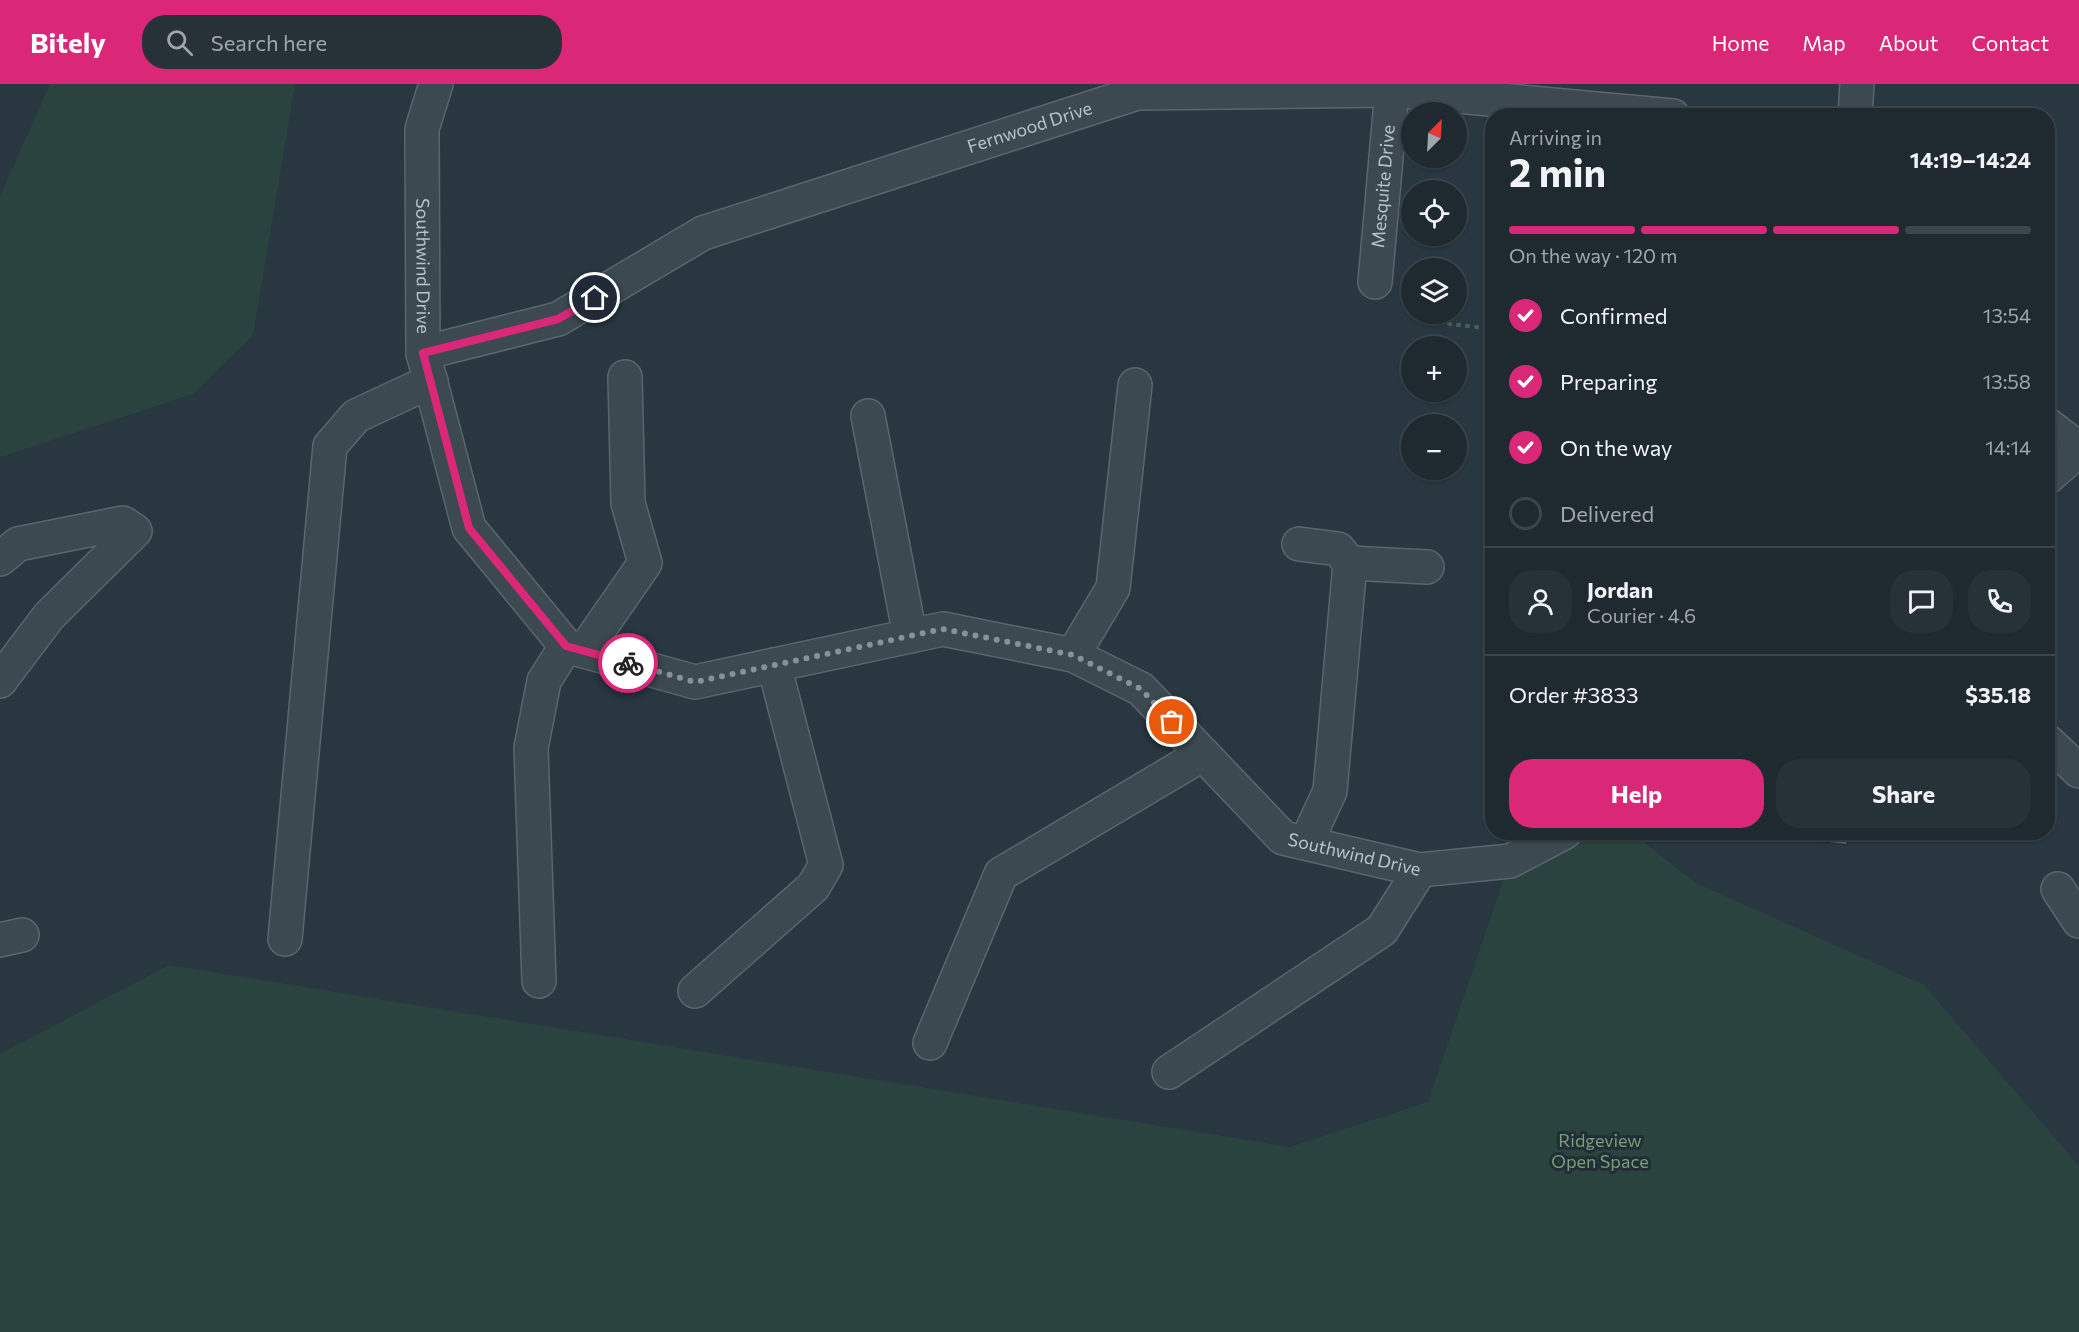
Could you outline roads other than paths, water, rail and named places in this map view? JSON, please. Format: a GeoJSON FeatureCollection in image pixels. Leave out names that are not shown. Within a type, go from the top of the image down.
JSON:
{"type":"FeatureCollection","features":[{"type":"Feature","properties":{"kind":"street","name":"Southwind Drive"},"geometry":{"type":"LineString","coordinates":[[436,84],[422,129],[427,367],[469,528],[575,648],[695,682],[943,629],[1073,655],[1141,689],[1283,838],[1420,870],[1510,861],[1550,840]]}},
{"type":"Feature","properties":{"kind":"street"},"geometry":{"type":"LineString","coordinates":[[1856,108],[1857,84]]}},
{"type":"Feature","properties":{"kind":"street","name":"Fernwood Drive"},"geometry":{"type":"LineString","coordinates":[[285,939],[330,446],[356,416],[427,367],[558,319],[703,233],[1137,93],[1392,90],[1586,108]]}},
{"type":"Feature","properties":{"kind":"street","name":"Mesquite Drive"},"geometry":{"type":"LineString","coordinates":[[1375,282],[1392,90]]}},
{"type":"Feature","properties":{"kind":"street"},"geometry":{"type":"LineString","coordinates":[[539,981],[531,748],[544,681],[575,648],[645,563],[628,503],[625,377]]}},
{"type":"Feature","properties":{"kind":"street"},"geometry":{"type":"LineString","coordinates":[[1073,655],[1113,588],[1135,385]]}},
{"type":"Feature","properties":{"kind":"street"},"geometry":{"type":"LineString","coordinates":[[868,416],[910,636]]}},
{"type":"Feature","properties":{"kind":"street"},"geometry":{"type":"LineString","coordinates":[[2055,430],[2079,449],[2055,471]]}},
{"type":"Feature","properties":{"kind":"street"},"geometry":{"type":"LineString","coordinates":[[0,559],[18,544],[81,530],[123,523],[135,531],[49,616],[0,681]]}},
{"type":"Feature","properties":{"kind":"street"},"geometry":{"type":"LineString","coordinates":[[1299,544],[1338,549],[1350,563],[1330,791],[1306,843]]}},
{"type":"Feature","properties":{"kind":"street"},"geometry":{"type":"LineString","coordinates":[[1350,563],[1427,567]]}},
{"type":"Feature","properties":{"kind":"street"},"geometry":{"type":"LineString","coordinates":[[694,991],[813,887],[826,865],[774,665]]}},
{"type":"Feature","properties":{"kind":"street"},"geometry":{"type":"LineString","coordinates":[[2055,749],[2079,771]]}},
{"type":"Feature","properties":{"kind":"street"},"geometry":{"type":"LineString","coordinates":[[930,1043],[1001,874],[1203,754]]}},
{"type":"Feature","properties":{"kind":"street"},"geometry":{"type":"LineString","coordinates":[[1169,1072],[1382,930],[1420,870]]}},
{"type":"Feature","properties":{"kind":"street"},"geometry":{"type":"LineString","coordinates":[[2058,889],[2079,921]]}},
{"type":"Feature","properties":{"kind":"park label","name":"Ridgeview Open Space"},"geometry":{"type":"Point","coordinates":[1600,1151]}}]}
